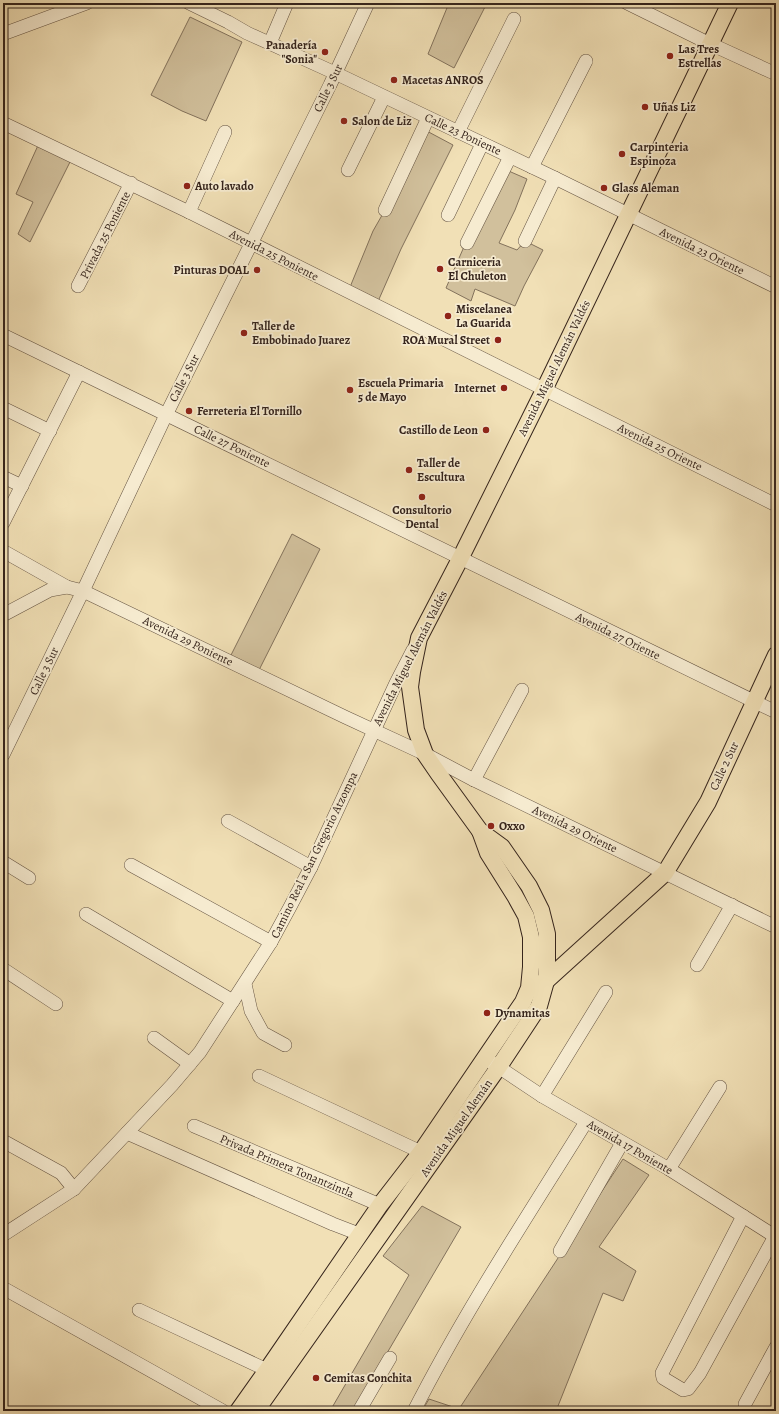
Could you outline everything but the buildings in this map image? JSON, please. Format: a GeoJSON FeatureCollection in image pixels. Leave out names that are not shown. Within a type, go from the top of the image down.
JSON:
{"type":"FeatureCollection","features":[{"type":"Feature","properties":{"kind":"main road","name":"Avenida Miguel Alemán Valdés"},"geometry":{"type":"LineString","coordinates":[[419,638],[544,390],[730,3]]}},
{"type":"Feature","properties":{"kind":"main road","name":"Avenida Miguel Alemán"},"geometry":{"type":"LineString","coordinates":[[238,1411],[359,1234],[421,1152],[523,1002],[529,988],[531,937],[526,916],[488,853],[480,831],[425,754],[416,730],[410,687],[419,638]]}},
{"type":"Feature","properties":{"kind":"main road","name":"Calle 2 Sur"},"geometry":{"type":"LineString","coordinates":[[529,988],[546,980],[665,873],[708,802],[776,655]]}},
{"type":"Feature","properties":{"kind":"main road","name":"Avenida Miguel Alemán"},"geometry":{"type":"LineString","coordinates":[[256,1411],[498,1068],[539,1006],[546,980],[547,934],[540,910],[529,886],[502,847],[480,831]]}},
{"type":"Feature","properties":{"kind":"street"},"geometry":{"type":"LineString","coordinates":[[3,34],[87,3]]}},
{"type":"Feature","properties":{"kind":"street","name":"Calle 23 Poniente"},"geometry":{"type":"LineString","coordinates":[[189,3],[247,33],[336,73],[555,178],[628,215]]}},
{"type":"Feature","properties":{"kind":"street"},"geometry":{"type":"LineString","coordinates":[[270,43],[287,3]]}},
{"type":"Feature","properties":{"kind":"street","name":"Calle 3 Sur"},"geometry":{"type":"LineString","coordinates":[[3,755],[83,591],[166,415],[336,73],[368,3]]}},
{"type":"Feature","properties":{"kind":"street"},"geometry":{"type":"LineString","coordinates":[[628,3],[776,74]]}},
{"type":"Feature","properties":{"kind":"street"},"geometry":{"type":"LineString","coordinates":[[458,132],[514,19]]}},
{"type":"Feature","properties":{"kind":"street"},"geometry":{"type":"LineString","coordinates":[[532,167],[586,61]]}},
{"type":"Feature","properties":{"kind":"street"},"geometry":{"type":"LineString","coordinates":[[348,170],[384,97]]}},
{"type":"Feature","properties":{"kind":"street"},"geometry":{"type":"LineString","coordinates":[[385,210],[428,118]]}},
{"type":"Feature","properties":{"kind":"street","name":"Avenida 25 Poniente"},"geometry":{"type":"LineString","coordinates":[[3,123],[131,183],[544,390]]}},
{"type":"Feature","properties":{"kind":"street"},"geometry":{"type":"LineString","coordinates":[[189,212],[225,132]]}},
{"type":"Feature","properties":{"kind":"street"},"geometry":{"type":"LineString","coordinates":[[448,216],[482,144]]}},
{"type":"Feature","properties":{"kind":"street"},"geometry":{"type":"LineString","coordinates":[[467,243],[510,157]]}},
{"type":"Feature","properties":{"kind":"street"},"geometry":{"type":"LineString","coordinates":[[524,241],[555,178]]}},
{"type":"Feature","properties":{"kind":"street","name":"Privada 25 Poniente"},"geometry":{"type":"LineString","coordinates":[[78,286],[131,183]]}},
{"type":"Feature","properties":{"kind":"street","name":"Avenida 23 Oriente"},"geometry":{"type":"LineString","coordinates":[[628,215],[776,287]]}},
{"type":"Feature","properties":{"kind":"street","name":"Calle 27 Poniente"},"geometry":{"type":"LineString","coordinates":[[3,335],[460,559]]}},
{"type":"Feature","properties":{"kind":"street"},"geometry":{"type":"LineString","coordinates":[[3,523],[79,372]]}},
{"type":"Feature","properties":{"kind":"street","name":"Avenida 25 Oriente"},"geometry":{"type":"LineString","coordinates":[[544,390],[776,505]]}},
{"type":"Feature","properties":{"kind":"street"},"geometry":{"type":"LineString","coordinates":[[3,408],[50,431]]}},
{"type":"Feature","properties":{"kind":"street"},"geometry":{"type":"LineString","coordinates":[[3,477],[22,486]]}},
{"type":"Feature","properties":{"kind":"street","name":"Avenida 29 Poniente"},"geometry":{"type":"LineString","coordinates":[[3,550],[67,587],[83,591],[374,730]]}},
{"type":"Feature","properties":{"kind":"street","name":"Avenida 27 Oriente"},"geometry":{"type":"LineString","coordinates":[[460,559],[776,712]]}},
{"type":"Feature","properties":{"kind":"street"},"geometry":{"type":"LineString","coordinates":[[3,615],[50,590],[67,587]]}},
{"type":"Feature","properties":{"kind":"street","name":"Avenida Miguel Alemán Valdés"},"geometry":{"type":"LineString","coordinates":[[374,730],[419,638]]}},
{"type":"Feature","properties":{"kind":"street"},"geometry":{"type":"LineString","coordinates":[[474,780],[522,690]]}},
{"type":"Feature","properties":{"kind":"street","name":"Avenida 29 Oriente"},"geometry":{"type":"LineString","coordinates":[[374,730],[776,927]]}},
{"type":"Feature","properties":{"kind":"street","name":"Camino Real a San Gregorio Atzompa"},"geometry":{"type":"LineString","coordinates":[[3,1235],[74,1189],[172,1085],[200,1052],[271,942],[311,866],[374,730]]}},
{"type":"Feature","properties":{"kind":"street"},"geometry":{"type":"LineString","coordinates":[[228,821],[311,866]]}},
{"type":"Feature","properties":{"kind":"street"},"geometry":{"type":"LineString","coordinates":[[3,862],[28,878]]}},
{"type":"Feature","properties":{"kind":"street"},"geometry":{"type":"LineString","coordinates":[[131,865],[271,942]]}},
{"type":"Feature","properties":{"kind":"street"},"geometry":{"type":"LineString","coordinates":[[697,965],[732,905]]}},
{"type":"Feature","properties":{"kind":"street"},"geometry":{"type":"LineString","coordinates":[[86,914],[233,1001]]}},
{"type":"Feature","properties":{"kind":"street"},"geometry":{"type":"LineString","coordinates":[[3,969],[56,1004]]}},
{"type":"Feature","properties":{"kind":"street"},"geometry":{"type":"LineString","coordinates":[[245,984],[251,1010],[262,1034],[285,1045]]}},
{"type":"Feature","properties":{"kind":"street"},"geometry":{"type":"LineString","coordinates":[[542,1096],[606,992]]}},
{"type":"Feature","properties":{"kind":"street"},"geometry":{"type":"LineString","coordinates":[[154,1038],[190,1064]]}},
{"type":"Feature","properties":{"kind":"street","name":"Avenida 17 Poniente"},"geometry":{"type":"LineString","coordinates":[[485,1058],[542,1096],[669,1169],[775,1236]]}},
{"type":"Feature","properties":{"kind":"street"},"geometry":{"type":"LineString","coordinates":[[259,1076],[421,1152]]}},
{"type":"Feature","properties":{"kind":"street"},"geometry":{"type":"LineString","coordinates":[[669,1169],[720,1087]]}},
{"type":"Feature","properties":{"kind":"street"},"geometry":{"type":"LineString","coordinates":[[414,1411],[471,1308],[586,1122]]}},
{"type":"Feature","properties":{"kind":"street","name":"Privada Primera Tonantzintla"},"geometry":{"type":"LineString","coordinates":[[194,1126],[380,1205]]}},
{"type":"Feature","properties":{"kind":"street"},"geometry":{"type":"LineString","coordinates":[[127,1133],[333,1224],[359,1234]]}},
{"type":"Feature","properties":{"kind":"street"},"geometry":{"type":"LineString","coordinates":[[3,1141],[61,1174],[74,1189]]}},
{"type":"Feature","properties":{"kind":"street"},"geometry":{"type":"LineString","coordinates":[[560,1251],[622,1143]]}},
{"type":"Feature","properties":{"kind":"street"},"geometry":{"type":"LineString","coordinates":[[743,1216],[662,1373],[663,1378],[683,1390],[688,1389],[700,1373],[775,1236]]}},
{"type":"Feature","properties":{"kind":"street"},"geometry":{"type":"LineString","coordinates":[[3,1288],[223,1411]]}},
{"type":"Feature","properties":{"kind":"street"},"geometry":{"type":"LineString","coordinates":[[139,1310],[267,1370]]}},
{"type":"Feature","properties":{"kind":"street"},"geometry":{"type":"LineString","coordinates":[[745,1404],[776,1347]]}},
{"type":"Feature","properties":{"kind":"street"},"geometry":{"type":"LineString","coordinates":[[360,1411],[390,1358]]}},
{"type":"Feature","properties":{"kind":"shaded area"},"geometry":{"type":"Polygon","coordinates":[[[449,3],[487,3],[454,68],[428,54],[449,3]]]}},
{"type":"Feature","properties":{"kind":"shaded area"},"geometry":{"type":"Polygon","coordinates":[[[190,17],[242,42],[206,121],[182,111],[151,95],[190,17]]]}},
{"type":"Feature","properties":{"kind":"shaded area"},"geometry":{"type":"Polygon","coordinates":[[[423,129],[453,145],[401,249],[376,306],[348,292],[373,231],[385,210],[423,129]]]}},
{"type":"Feature","properties":{"kind":"shaded area"},"geometry":{"type":"Polygon","coordinates":[[[40,141],[73,156],[30,242],[18,234],[33,202],[16,194],[40,141]]]}},
{"type":"Feature","properties":{"kind":"shaded area"},"geometry":{"type":"Polygon","coordinates":[[[504,169],[527,179],[515,210],[499,243],[517,250],[525,241],[543,250],[515,306],[475,289],[471,301],[446,288],[463,249],[504,169]]]}},
{"type":"Feature","properties":{"kind":"shaded area"},"geometry":{"type":"Polygon","coordinates":[[[292,534],[320,549],[257,674],[228,661],[292,534]]]}},
{"type":"Feature","properties":{"kind":"shaded area"},"geometry":{"type":"Polygon","coordinates":[[[623,1159],[649,1175],[599,1247],[636,1271],[623,1301],[603,1293],[556,1411],[422,1411],[429,1399],[459,1409],[623,1159]]]}},
{"type":"Feature","properties":{"kind":"shaded area"},"geometry":{"type":"Polygon","coordinates":[[[422,1206],[461,1227],[353,1411],[330,1411],[409,1275],[383,1256],[422,1206]]]}},
{"type":"Feature","properties":{"kind":"place","name":"Panadería \"Sonia\""},"geometry":{"type":"Point","coordinates":[325,52]}},
{"type":"Feature","properties":{"kind":"place","name":"Las Tres Estrellas"},"geometry":{"type":"Point","coordinates":[670,56]}},
{"type":"Feature","properties":{"kind":"place","name":"Macetas ANROS"},"geometry":{"type":"Point","coordinates":[394,80]}},
{"type":"Feature","properties":{"kind":"place","name":"Uñas Liz"},"geometry":{"type":"Point","coordinates":[645,107]}},
{"type":"Feature","properties":{"kind":"place","name":"Salon de Liz"},"geometry":{"type":"Point","coordinates":[344,121]}},
{"type":"Feature","properties":{"kind":"place","name":"Carpinteria Espinoza"},"geometry":{"type":"Point","coordinates":[622,154]}},
{"type":"Feature","properties":{"kind":"place","name":"Auto lavado"},"geometry":{"type":"Point","coordinates":[187,186]}},
{"type":"Feature","properties":{"kind":"place","name":"Glass Aleman"},"geometry":{"type":"Point","coordinates":[604,188]}},
{"type":"Feature","properties":{"kind":"place","name":"Carniceria El Chuleton"},"geometry":{"type":"Point","coordinates":[440,269]}},
{"type":"Feature","properties":{"kind":"place","name":"Pinturas DOAL"},"geometry":{"type":"Point","coordinates":[257,270]}},
{"type":"Feature","properties":{"kind":"place","name":"Miscelanea La Guarida"},"geometry":{"type":"Point","coordinates":[448,316]}},
{"type":"Feature","properties":{"kind":"place","name":"Taller de Embobinado Juarez"},"geometry":{"type":"Point","coordinates":[244,333]}},
{"type":"Feature","properties":{"kind":"place","name":"ROA Mural Street"},"geometry":{"type":"Point","coordinates":[498,340]}},
{"type":"Feature","properties":{"kind":"place","name":"Internet"},"geometry":{"type":"Point","coordinates":[504,388]}},
{"type":"Feature","properties":{"kind":"place","name":"Escuela Primaria 5 de Mayo"},"geometry":{"type":"Point","coordinates":[350,390]}},
{"type":"Feature","properties":{"kind":"place","name":"Ferreteria El Tornillo"},"geometry":{"type":"Point","coordinates":[189,411]}},
{"type":"Feature","properties":{"kind":"place","name":"Castillo de Leon"},"geometry":{"type":"Point","coordinates":[486,430]}},
{"type":"Feature","properties":{"kind":"place","name":"Taller de Escultura"},"geometry":{"type":"Point","coordinates":[409,470]}},
{"type":"Feature","properties":{"kind":"place","name":"Consultorio Dental"},"geometry":{"type":"Point","coordinates":[422,497]}},
{"type":"Feature","properties":{"kind":"place","name":"Oxxo"},"geometry":{"type":"Point","coordinates":[491,826]}},
{"type":"Feature","properties":{"kind":"place","name":"Dynamitas"},"geometry":{"type":"Point","coordinates":[487,1013]}},
{"type":"Feature","properties":{"kind":"place","name":"Cemitas Conchita"},"geometry":{"type":"Point","coordinates":[316,1378]}}]}
